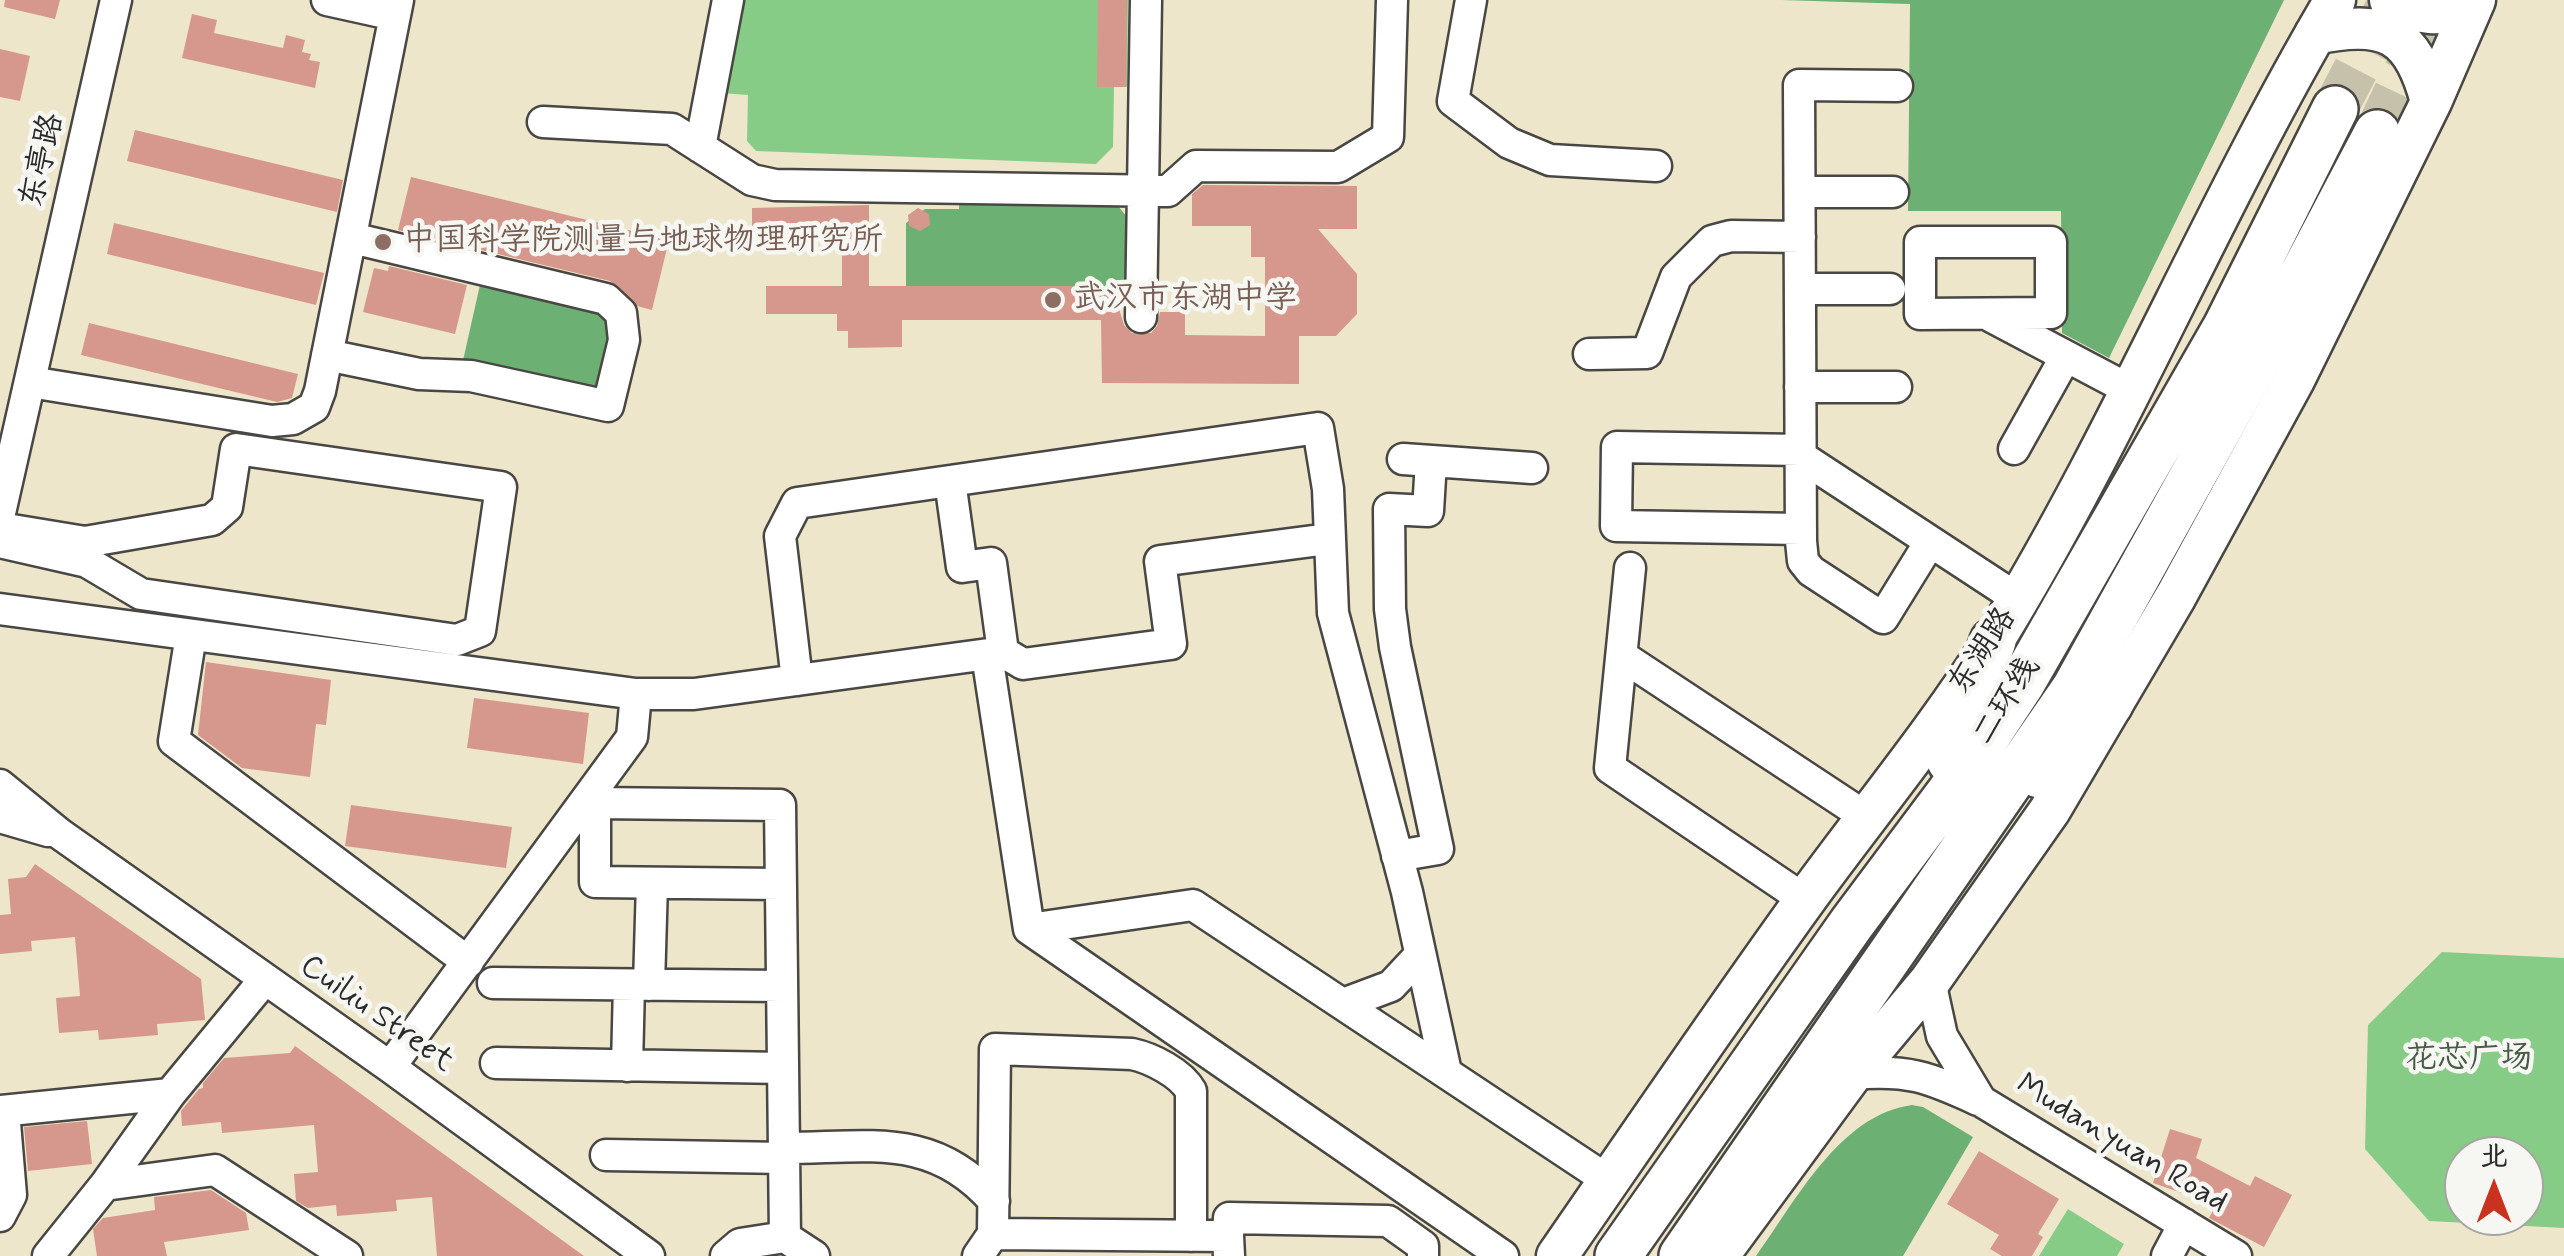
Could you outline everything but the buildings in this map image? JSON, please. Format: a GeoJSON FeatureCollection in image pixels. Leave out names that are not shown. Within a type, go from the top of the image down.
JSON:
{"type":"FeatureCollection","features":[{"type":"Feature","properties":{"kind":"highway","name":"二环线"},"geometry":{"type":"LineString","coordinates":[[1618,1256],[1852,923],[1926,826],[2022,684],[2226,326],[2335,109]]}},
{"type":"Feature","properties":{"kind":"highway","name":"二环线"},"geometry":{"type":"LineString","coordinates":[[1682,1256],[2075,688],[2265,346],[2377,133]]}},
{"type":"Feature","properties":{"kind":"highway"},"geometry":{"type":"LineString","coordinates":[[1926,826],[1994,640]]}},
{"type":"Feature","properties":{"kind":"highway"},"geometry":{"type":"LineString","coordinates":[[1960,854],[2110,704]]}},
{"type":"Feature","properties":{"kind":"main road"},"geometry":{"type":"LineString","coordinates":[[2390,0],[2420,13],[2442,14],[2473,4]]}},
{"type":"Feature","properties":{"kind":"main road"},"geometry":{"type":"LineString","coordinates":[[1718,1256],[1852,1074],[1930,981],[2050,810],[2252,459],[2430,102],[2473,4]]}},
{"type":"Feature","properties":{"kind":"main road"},"geometry":{"type":"LineString","coordinates":[[2325,17],[2389,34],[2406,45],[2417,60],[2430,102]]}},
{"type":"Feature","properties":{"kind":"main road","name":"东湖路"},"geometry":{"type":"LineString","coordinates":[[1557,1256],[1805,900],[1959,694],[1994,640],[2132,391],[2325,17]]}},
{"type":"Feature","properties":{"kind":"street","name":"东亭路"},"geometry":{"type":"LineString","coordinates":[[0,513],[116,0]]}},
{"type":"Feature","properties":{"kind":"street"},"geometry":{"type":"LineString","coordinates":[[30,382],[261,420],[302,416],[314,407],[328,355],[397,7],[327,0]]}},
{"type":"Feature","properties":{"kind":"street"},"geometry":{"type":"LineString","coordinates":[[700,147],[728,0]]}},
{"type":"Feature","properties":{"kind":"street"},"geometry":{"type":"LineString","coordinates":[[1141,317],[1146,0]]}},
{"type":"Feature","properties":{"kind":"street"},"geometry":{"type":"LineString","coordinates":[[543,122],[663,128],[678,133],[752,180],[775,185],[1168,191],[1196,166],[1338,167],[1388,136],[1392,0]]}},
{"type":"Feature","properties":{"kind":"street"},"geometry":{"type":"LineString","coordinates":[[1472,0],[1453,102],[1510,144],[1550,160],[1656,166]]}},
{"type":"Feature","properties":{"kind":"street"},"geometry":{"type":"LineString","coordinates":[[1897,86],[1799,86],[1803,561],[1810,571],[1883,618],[1930,542]]}},
{"type":"Feature","properties":{"kind":"street"},"geometry":{"type":"LineString","coordinates":[[1800,192],[1892,192]]}},
{"type":"Feature","properties":{"kind":"street"},"geometry":{"type":"LineString","coordinates":[[1589,354],[1647,353],[1676,277],[1712,241],[1731,236],[1800,237]]}},
{"type":"Feature","properties":{"kind":"street"},"geometry":{"type":"LineString","coordinates":[[328,355],[419,374],[470,376],[608,406],[624,340],[621,313],[606,299],[352,238]]}},
{"type":"Feature","properties":{"kind":"street"},"geometry":{"type":"LineString","coordinates":[[1984,314],[2051,313],[2051,242],[1920,242],[1920,314],[1984,314],[2132,391]]}},
{"type":"Feature","properties":{"kind":"street"},"geometry":{"type":"LineString","coordinates":[[1800,289],[1890,289]]}},
{"type":"Feature","properties":{"kind":"street"},"geometry":{"type":"LineString","coordinates":[[2014,449],[2066,356]]}},
{"type":"Feature","properties":{"kind":"street"},"geometry":{"type":"LineString","coordinates":[[1800,386],[1896,387]]}},
{"type":"Feature","properties":{"kind":"street"},"geometry":{"type":"LineString","coordinates":[[797,680],[780,536],[797,503],[1318,428],[1328,489],[1333,614],[1397,856],[1446,1072]]}},
{"type":"Feature","properties":{"kind":"street"},"geometry":{"type":"LineString","coordinates":[[1801,529],[1616,526],[1617,447],[1800,453],[2018,599]]}},
{"type":"Feature","properties":{"kind":"street"},"geometry":{"type":"LineString","coordinates":[[0,528],[85,542],[212,520],[226,507],[236,449],[501,488],[480,632],[457,640],[140,594],[88,562],[0,542]]}},
{"type":"Feature","properties":{"kind":"street"},"geometry":{"type":"LineString","coordinates":[[1397,856],[1438,849],[1395,647],[1388,568],[1389,509],[1428,511],[1417,460],[1532,468]]}},
{"type":"Feature","properties":{"kind":"street"},"geometry":{"type":"LineString","coordinates":[[950,481],[962,567],[991,563],[995,654],[1029,929],[1503,1256]]}},
{"type":"Feature","properties":{"kind":"street"},"geometry":{"type":"LineString","coordinates":[[0,609],[636,694],[694,694],[995,654],[1023,664],[1171,644],[1160,561],[1328,539]]}},
{"type":"Feature","properties":{"kind":"street"},"geometry":{"type":"LineString","coordinates":[[1630,568],[1610,768],[1805,900]]}},
{"type":"Feature","properties":{"kind":"street"},"geometry":{"type":"LineString","coordinates":[[190,635],[174,742],[468,962]]}},
{"type":"Feature","properties":{"kind":"street"},"geometry":{"type":"LineString","coordinates":[[1622,656],[1866,817]]}},
{"type":"Feature","properties":{"kind":"street"},"geometry":{"type":"LineString","coordinates":[[390,1067],[632,737],[636,694]]}},
{"type":"Feature","properties":{"kind":"street","name":"Cuiliu Street"},"geometry":{"type":"LineString","coordinates":[[0,785],[60,834],[649,1256]]}},
{"type":"Feature","properties":{"kind":"street"},"geometry":{"type":"LineString","coordinates":[[780,884],[594,882],[595,804],[780,805],[785,1237]]}},
{"type":"Feature","properties":{"kind":"street","name":"Cuiliu Street"},"geometry":{"type":"LineString","coordinates":[[0,818],[60,834]]}},
{"type":"Feature","properties":{"kind":"street"},"geometry":{"type":"LineString","coordinates":[[627,1066],[652,883]]}},
{"type":"Feature","properties":{"kind":"street"},"geometry":{"type":"LineString","coordinates":[[1029,929],[1193,905],[1609,1180]]}},
{"type":"Feature","properties":{"kind":"street"},"geometry":{"type":"LineString","coordinates":[[1344,1004],[1391,986],[1420,956]]}},
{"type":"Feature","properties":{"kind":"street"},"geometry":{"type":"LineString","coordinates":[[48,1256],[170,1094],[264,979]]}},
{"type":"Feature","properties":{"kind":"street","name":"Mudanyuan Road"},"geometry":{"type":"LineString","coordinates":[[1930,981],[1942,1036],[1980,1101],[2236,1256]]}},
{"type":"Feature","properties":{"kind":"street"},"geometry":{"type":"LineString","coordinates":[[493,983],[781,986]]}},
{"type":"Feature","properties":{"kind":"street"},"geometry":{"type":"LineString","coordinates":[[1191,1236],[1191,1091],[1186,1082],[1146,1057],[1132,1054],[994,1050],[994,1201],[985,1245],[1191,1236],[1228,1246],[1229,1218],[1388,1222],[1423,1246],[1423,1256]]}},
{"type":"Feature","properties":{"kind":"street"},"geometry":{"type":"LineString","coordinates":[[496,1063],[783,1068]]}},
{"type":"Feature","properties":{"kind":"street"},"geometry":{"type":"LineString","coordinates":[[1852,1074],[1882,1071],[1927,1076],[1980,1101]]}},
{"type":"Feature","properties":{"kind":"street"},"geometry":{"type":"LineString","coordinates":[[0,1216],[11,1195],[2,1111],[170,1094]]}},
{"type":"Feature","properties":{"kind":"street"},"geometry":{"type":"LineString","coordinates":[[606,1155],[893,1148],[929,1153],[962,1170],[994,1201]]}},
{"type":"Feature","properties":{"kind":"street"},"geometry":{"type":"LineString","coordinates":[[105,1185],[215,1170],[336,1255]]}},
{"type":"Feature","properties":{"kind":"street"},"geometry":{"type":"LineString","coordinates":[[2167,1256],[2184,1224]]}},
{"type":"Feature","properties":{"kind":"street"},"geometry":{"type":"LineString","coordinates":[[726,1256],[740,1244],[785,1237],[814,1256]]}},
{"type":"Feature","properties":{"kind":"green space"},"geometry":{"type":"Polygon","coordinates":[[[737,0],[1128,0],[1127,87],[1114,87],[1113,147],[1096,164],[756,151],[747,141],[748,95],[721,93],[737,0]]]}},
{"type":"Feature","properties":{"kind":"green space"},"geometry":{"type":"Polygon","coordinates":[[[1781,0],[2284,0],[2109,358],[2062,333],[2061,211],[1908,211],[1910,4],[1781,0]]]}},
{"type":"Feature","properties":{"kind":"green space"},"geometry":{"type":"Polygon","coordinates":[[[959,199],[1113,200],[1128,218],[1128,286],[906,286],[906,223],[925,209],[959,209],[959,199]]]}},
{"type":"Feature","properties":{"kind":"green space"},"geometry":{"type":"Polygon","coordinates":[[[482,276],[614,316],[601,397],[462,365],[482,276]]]}},
{"type":"Feature","properties":{"kind":"green space","name":"花芯广场"},"geometry":{"type":"Polygon","coordinates":[[[2442,952],[2564,958],[2564,1228],[2544,1227],[2544,1136],[2444,1136],[2444,1222],[2429,1221],[2365,1149],[2368,1025],[2442,952]]]}},
{"type":"Feature","properties":{"kind":"green space"},"geometry":{"type":"Polygon","coordinates":[[[1912,1105],[1923,1107],[1973,1137],[1903,1256],[1756,1256],[1804,1187],[1841,1143],[1886,1112],[1912,1105]]]}},
{"type":"Feature","properties":{"kind":"green space"},"geometry":{"type":"Polygon","coordinates":[[[2068,1209],[2124,1244],[2117,1256],[2039,1256],[2068,1209]]]}},
{"type":"Feature","properties":{"kind":"tunnel"},"geometry":{"type":"LineString","coordinates":[[2335,109],[2392,0]]}},
{"type":"Feature","properties":{"kind":"tunnel"},"geometry":{"type":"LineString","coordinates":[[2377,133],[2440,0]]}},
{"type":"Feature","properties":{"kind":"place","name":"中国科学院测量与地球物理研究所"},"geometry":{"type":"Point","coordinates":[383,242]}},
{"type":"Feature","properties":{"kind":"place","name":"武汉市东湖中学"},"geometry":{"type":"Point","coordinates":[1053,300]}}]}
